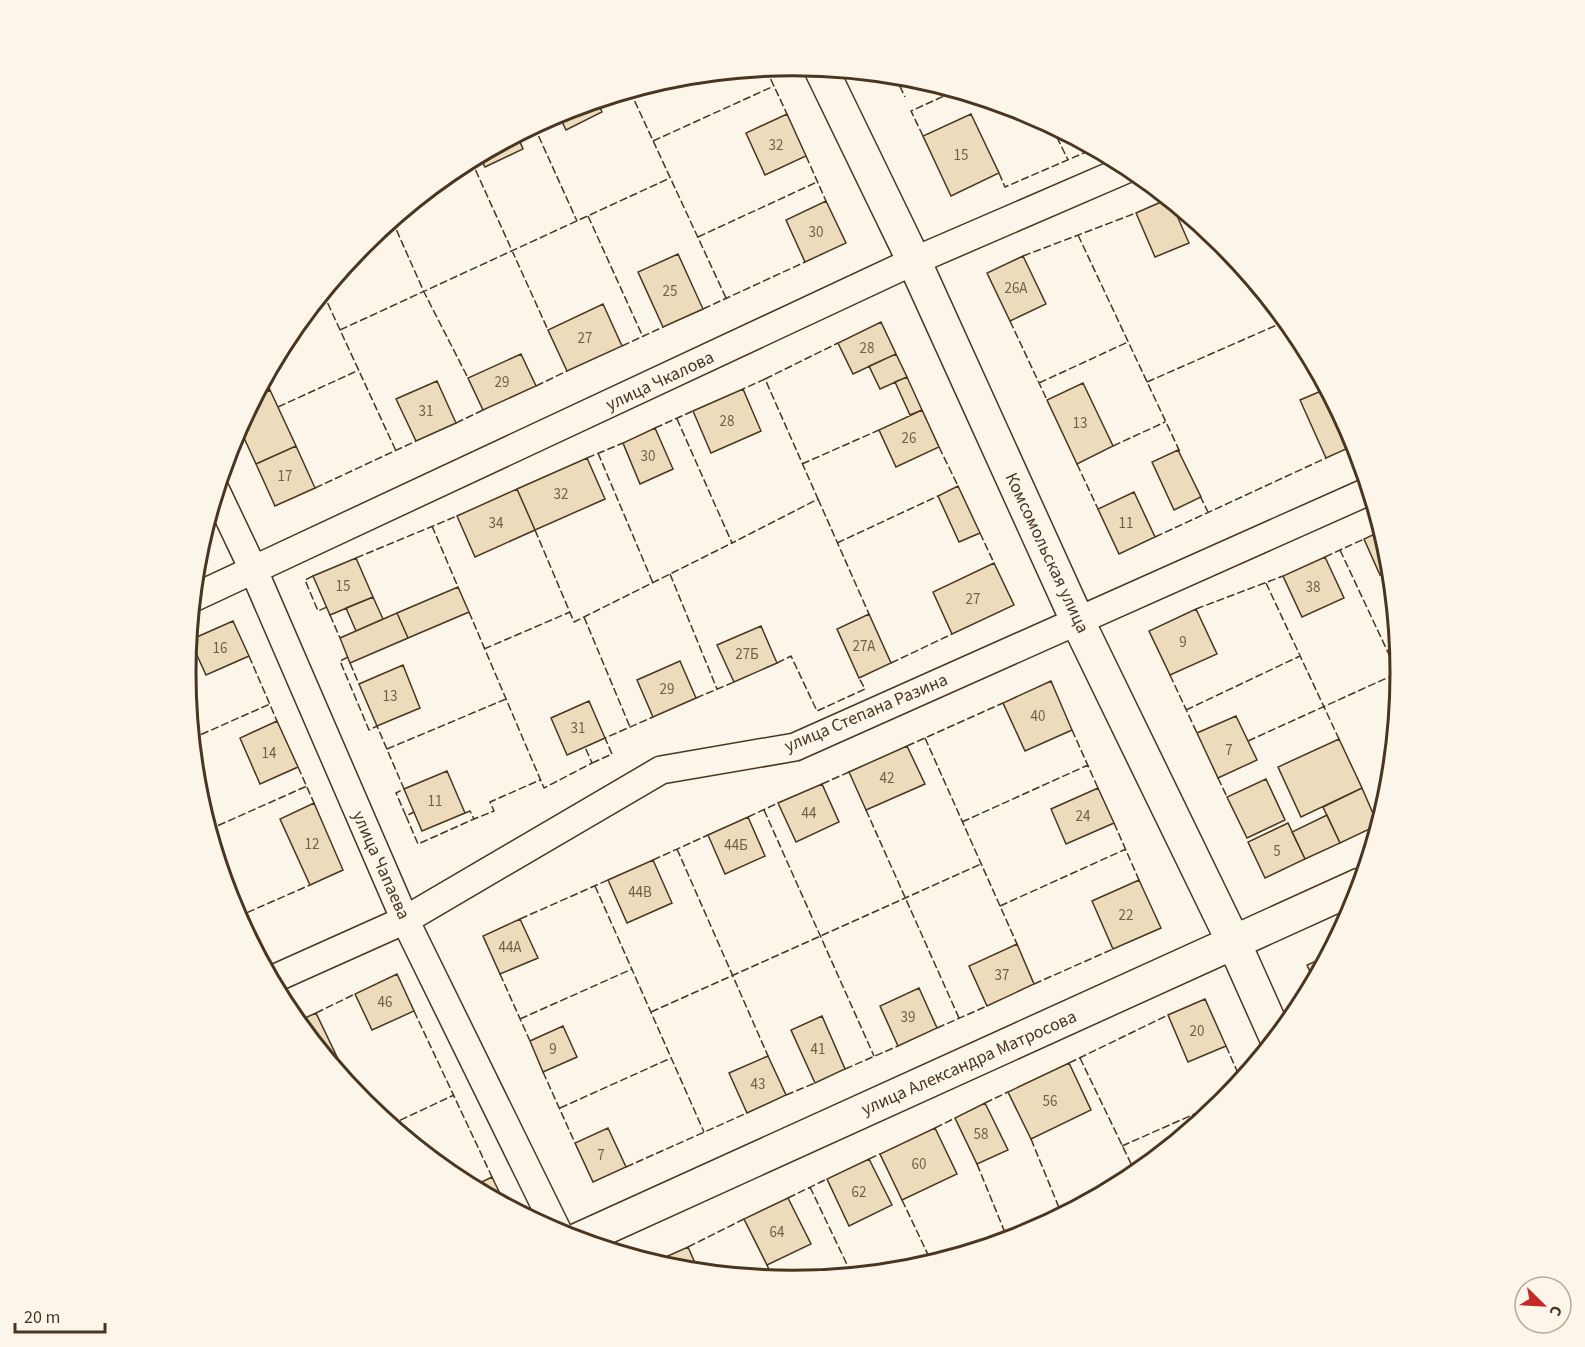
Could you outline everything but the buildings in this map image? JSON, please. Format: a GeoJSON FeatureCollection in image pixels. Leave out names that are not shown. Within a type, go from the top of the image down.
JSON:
{"type":"FeatureCollection","features":[{"type":"Feature","properties":{"kind":"street","name":"Комсомольская улица"},"geometry":{"type":"LineString","coordinates":[[825,78],[914,261],[1078,622],[1234,943],[1272,1028]]}},
{"type":"Feature","properties":{"kind":"street","name":"улица Чкалова"},"geometry":{"type":"LineString","coordinates":[[201,593],[254,571],[914,261],[1118,173]]}},
{"type":"Feature","properties":{"kind":"street","name":"улица Степана Разина"},"geometry":{"type":"LineString","coordinates":[[278,977],[405,920],[661,770],[795,747],[1361,493]]}},
{"type":"Feature","properties":{"kind":"street","name":"улица Чапаева"},"geometry":{"type":"LineString","coordinates":[[221,502],[254,571],[405,920],[552,1220]]}},
{"type":"Feature","properties":{"kind":"street","name":"улица Александра Матросова"},"geometry":{"type":"LineString","coordinates":[[590,1235],[1348,890]]}},
{"type":"Feature","properties":{"kind":"fence"},"geometry":{"type":"LineString","coordinates":[[770,77],[787,114]]}},
{"type":"Feature","properties":{"kind":"fence"},"geometry":{"type":"LineString","coordinates":[[653,141],[774,86]]}},
{"type":"Feature","properties":{"kind":"fence"},"geometry":{"type":"LineString","coordinates":[[900,87],[905,97]]}},
{"type":"Feature","properties":{"kind":"fence"},"geometry":{"type":"LineString","coordinates":[[923,136],[911,111],[944,96]]}},
{"type":"Feature","properties":{"kind":"fence"},"geometry":{"type":"LineString","coordinates":[[633,98],[726,298]]}},
{"type":"Feature","properties":{"kind":"fence"},"geometry":{"type":"LineString","coordinates":[[538,134],[577,221]]}},
{"type":"Feature","properties":{"kind":"fence"},"geometry":{"type":"LineString","coordinates":[[1057,138],[1068,160]]}},
{"type":"Feature","properties":{"kind":"fence"},"geometry":{"type":"LineString","coordinates":[[999,173],[1005,187],[1085,153]]}},
{"type":"Feature","properties":{"kind":"fence"},"geometry":{"type":"LineString","coordinates":[[806,156],[826,201]]}},
{"type":"Feature","properties":{"kind":"fence"},"geometry":{"type":"LineString","coordinates":[[475,168],[548,330]]}},
{"type":"Feature","properties":{"kind":"fence"},"geometry":{"type":"LineString","coordinates":[[340,330],[670,178]]}},
{"type":"Feature","properties":{"kind":"fence"},"geometry":{"type":"LineString","coordinates":[[698,237],[817,182]]}},
{"type":"Feature","properties":{"kind":"fence"},"geometry":{"type":"LineString","coordinates":[[1023,256],[1136,213]]}},
{"type":"Feature","properties":{"kind":"fence"},"geometry":{"type":"LineString","coordinates":[[588,216],[643,337]]}},
{"type":"Feature","properties":{"kind":"fence"},"geometry":{"type":"LineString","coordinates":[[396,228],[424,292],[468,378]]}},
{"type":"Feature","properties":{"kind":"fence"},"geometry":{"type":"LineString","coordinates":[[1078,235],[1180,452]]}},
{"type":"Feature","properties":{"kind":"fence"},"geometry":{"type":"LineString","coordinates":[[703,309],[805,262]]}},
{"type":"Feature","properties":{"kind":"fence"},"geometry":{"type":"LineString","coordinates":[[327,301],[396,451]]}},
{"type":"Feature","properties":{"kind":"fence"},"geometry":{"type":"LineString","coordinates":[[1010,321],[1047,400]]}},
{"type":"Feature","properties":{"kind":"fence"},"geometry":{"type":"LineString","coordinates":[[1147,382],[1277,325]]}},
{"type":"Feature","properties":{"kind":"fence"},"geometry":{"type":"LineString","coordinates":[[622,346],[663,327]]}},
{"type":"Feature","properties":{"kind":"fence"},"geometry":{"type":"LineString","coordinates":[[1039,383],[1128,342]]}},
{"type":"Feature","properties":{"kind":"fence"},"geometry":{"type":"LineString","coordinates":[[765,379],[838,343]]}},
{"type":"Feature","properties":{"kind":"fence"},"geometry":{"type":"LineString","coordinates":[[278,407],[359,370]]}},
{"type":"Feature","properties":{"kind":"fence"},"geometry":{"type":"LineString","coordinates":[[536,386],[567,371]]}},
{"type":"Feature","properties":{"kind":"fence"},"geometry":{"type":"LineString","coordinates":[[677,419],[732,543],[818,499],[765,379],[743,389]]}},
{"type":"Feature","properties":{"kind":"fence"},"geometry":{"type":"LineString","coordinates":[[456,423],[483,410]]}},
{"type":"Feature","properties":{"kind":"fence"},"geometry":{"type":"LineString","coordinates":[[655,428],[693,411]]}},
{"type":"Feature","properties":{"kind":"fence"},"geometry":{"type":"LineString","coordinates":[[1113,446],[1165,422]]}},
{"type":"Feature","properties":{"kind":"fence"},"geometry":{"type":"LineString","coordinates":[[802,464],[879,430]]}},
{"type":"Feature","properties":{"kind":"fence"},"geometry":{"type":"LineString","coordinates":[[315,488],[416,441]]}},
{"type":"Feature","properties":{"kind":"fence"},"geometry":{"type":"LineString","coordinates":[[587,458],[623,443]]}},
{"type":"Feature","properties":{"kind":"fence"},"geometry":{"type":"LineString","coordinates":[[939,447],[958,486]]}},
{"type":"Feature","properties":{"kind":"fence"},"geometry":{"type":"LineString","coordinates":[[598,453],[653,583]]}},
{"type":"Feature","properties":{"kind":"fence"},"geometry":{"type":"LineString","coordinates":[[1155,537],[1326,458]]}},
{"type":"Feature","properties":{"kind":"fence"},"geometry":{"type":"LineString","coordinates":[[1077,464],[1098,509]]}},
{"type":"Feature","properties":{"kind":"fence"},"geometry":{"type":"LineString","coordinates":[[837,543],[938,496]]}},
{"type":"Feature","properties":{"kind":"fence"},"geometry":{"type":"LineString","coordinates":[[1200,496],[1208,512]]}},
{"type":"Feature","properties":{"kind":"fence"},"geometry":{"type":"LineString","coordinates":[[818,499],[869,614]]}},
{"type":"Feature","properties":{"kind":"fence"},"geometry":{"type":"LineString","coordinates":[[356,558],[457,516]]}},
{"type":"Feature","properties":{"kind":"fence"},"geometry":{"type":"LineString","coordinates":[[432,526],[458,587]]}},
{"type":"Feature","properties":{"kind":"fence"},"geometry":{"type":"LineString","coordinates":[[535,530],[574,622],[732,543]]}},
{"type":"Feature","properties":{"kind":"fence"},"geometry":{"type":"LineString","coordinates":[[980,533],[994,563]]}},
{"type":"Feature","properties":{"kind":"fence"},"geometry":{"type":"LineString","coordinates":[[1325,557],[1364,539]]}},
{"type":"Feature","properties":{"kind":"fence"},"geometry":{"type":"LineString","coordinates":[[1340,550],[1389,655]]}},
{"type":"Feature","properties":{"kind":"fence"},"geometry":{"type":"LineString","coordinates":[[670,574],[717,689]]}},
{"type":"Feature","properties":{"kind":"fence"},"geometry":{"type":"LineString","coordinates":[[313,576],[305,580],[318,611],[327,607]]}},
{"type":"Feature","properties":{"kind":"fence"},"geometry":{"type":"LineString","coordinates":[[1196,609],[1283,576]]}},
{"type":"Feature","properties":{"kind":"fence"},"geometry":{"type":"LineString","coordinates":[[1266,583],[1339,739]]}},
{"type":"Feature","properties":{"kind":"fence"},"geometry":{"type":"LineString","coordinates":[[469,612],[544,788],[592,763],[585,747]]}},
{"type":"Feature","properties":{"kind":"fence"},"geometry":{"type":"LineString","coordinates":[[484,649],[570,612]]}},
{"type":"Feature","properties":{"kind":"fence"},"geometry":{"type":"LineString","coordinates":[[330,615],[340,638]]}},
{"type":"Feature","properties":{"kind":"fence"},"geometry":{"type":"LineString","coordinates":[[584,617],[630,727]]}},
{"type":"Feature","properties":{"kind":"fence"},"geometry":{"type":"LineString","coordinates":[[891,663],[952,634]]}},
{"type":"Feature","properties":{"kind":"fence"},"geometry":{"type":"LineString","coordinates":[[249,656],[277,721]]}},
{"type":"Feature","properties":{"kind":"fence"},"geometry":{"type":"LineString","coordinates":[[777,663],[791,656],[817,711],[865,689],[859,678]]}},
{"type":"Feature","properties":{"kind":"fence"},"geometry":{"type":"LineString","coordinates":[[1186,710],[1300,656]]}},
{"type":"Feature","properties":{"kind":"fence"},"geometry":{"type":"LineString","coordinates":[[348,657],[340,661],[369,730],[377,726],[404,789],[396,793],[406,816],[414,812]]}},
{"type":"Feature","properties":{"kind":"fence"},"geometry":{"type":"LineString","coordinates":[[350,663],[359,684]]}},
{"type":"Feature","properties":{"kind":"fence"},"geometry":{"type":"LineString","coordinates":[[1170,675],[1197,733]]}},
{"type":"Feature","properties":{"kind":"fence"},"geometry":{"type":"LineString","coordinates":[[1248,741],[1390,677]]}},
{"type":"Feature","properties":{"kind":"fence"},"geometry":{"type":"LineString","coordinates":[[696,698],[734,682]]}},
{"type":"Feature","properties":{"kind":"fence"},"geometry":{"type":"LineString","coordinates":[[387,749],[506,699]]}},
{"type":"Feature","properties":{"kind":"fence"},"geometry":{"type":"LineString","coordinates":[[907,746],[1003,703]]}},
{"type":"Feature","properties":{"kind":"fence"},"geometry":{"type":"LineString","coordinates":[[199,735],[270,704]]}},
{"type":"Feature","properties":{"kind":"fence"},"geometry":{"type":"LineString","coordinates":[[592,763],[612,754],[605,738],[653,717]]}},
{"type":"Feature","properties":{"kind":"fence"},"geometry":{"type":"LineString","coordinates":[[1072,730],[1098,788]]}},
{"type":"Feature","properties":{"kind":"fence"},"geometry":{"type":"LineString","coordinates":[[925,738],[1017,944]]}},
{"type":"Feature","properties":{"kind":"fence"},"geometry":{"type":"LineString","coordinates":[[962,822],[1088,765]]}},
{"type":"Feature","properties":{"kind":"fence"},"geometry":{"type":"LineString","coordinates":[[298,767],[314,803]]}},
{"type":"Feature","properties":{"kind":"fence"},"geometry":{"type":"LineString","coordinates":[[822,784],[849,772]]}},
{"type":"Feature","properties":{"kind":"fence"},"geometry":{"type":"LineString","coordinates":[[1218,778],[1227,797]]}},
{"type":"Feature","properties":{"kind":"fence"},"geometry":{"type":"LineString","coordinates":[[465,813],[470,811],[474,819],[494,811],[490,802],[540,780]]}},
{"type":"Feature","properties":{"kind":"fence"},"geometry":{"type":"LineString","coordinates":[[216,827],[307,786]]}},
{"type":"Feature","properties":{"kind":"fence"},"geometry":{"type":"LineString","coordinates":[[748,817],[778,803]]}},
{"type":"Feature","properties":{"kind":"fence"},"geometry":{"type":"LineString","coordinates":[[764,810],[874,1056]]}},
{"type":"Feature","properties":{"kind":"fence"},"geometry":{"type":"LineString","coordinates":[[866,810],[959,1018]]}},
{"type":"Feature","properties":{"kind":"fence"},"geometry":{"type":"LineString","coordinates":[[406,816],[418,844],[474,819]]}},
{"type":"Feature","properties":{"kind":"fence"},"geometry":{"type":"LineString","coordinates":[[1114,823],[1139,880]]}},
{"type":"Feature","properties":{"kind":"fence"},"geometry":{"type":"LineString","coordinates":[[653,860],[708,835]]}},
{"type":"Feature","properties":{"kind":"fence"},"geometry":{"type":"LineString","coordinates":[[677,849],[768,1056]]}},
{"type":"Feature","properties":{"kind":"fence"},"geometry":{"type":"LineString","coordinates":[[1000,906],[1126,849]]}},
{"type":"Feature","properties":{"kind":"fence"},"geometry":{"type":"LineString","coordinates":[[651,1012],[981,864]]}},
{"type":"Feature","properties":{"kind":"fence"},"geometry":{"type":"LineString","coordinates":[[520,919],[608,880]]}},
{"type":"Feature","properties":{"kind":"fence"},"geometry":{"type":"LineString","coordinates":[[246,913],[310,885]]}},
{"type":"Feature","properties":{"kind":"fence"},"geometry":{"type":"LineString","coordinates":[[595,886],[704,1132]]}},
{"type":"Feature","properties":{"kind":"fence"},"geometry":{"type":"LineString","coordinates":[[1034,984],[1113,949]]}},
{"type":"Feature","properties":{"kind":"fence"},"geometry":{"type":"LineString","coordinates":[[520,1019],[632,969]]}},
{"type":"Feature","properties":{"kind":"fence"},"geometry":{"type":"LineString","coordinates":[[500,974],[530,1041]]}},
{"type":"Feature","properties":{"kind":"fence"},"geometry":{"type":"LineString","coordinates":[[316,1013],[355,994]]}},
{"type":"Feature","properties":{"kind":"fence"},"geometry":{"type":"LineString","coordinates":[[937,1028],[987,1006]]}},
{"type":"Feature","properties":{"kind":"fence"},"geometry":{"type":"LineString","coordinates":[[414,1011],[492,1177]]}},
{"type":"Feature","properties":{"kind":"fence"},"geometry":{"type":"LineString","coordinates":[[1069,1063],[1168,1015]]}},
{"type":"Feature","properties":{"kind":"fence"},"geometry":{"type":"LineString","coordinates":[[845,1069],[898,1046]]}},
{"type":"Feature","properties":{"kind":"fence"},"geometry":{"type":"LineString","coordinates":[[1226,1046],[1237,1071]]}},
{"type":"Feature","properties":{"kind":"fence"},"geometry":{"type":"LineString","coordinates":[[560,1108],[671,1058]]}},
{"type":"Feature","properties":{"kind":"fence"},"geometry":{"type":"LineString","coordinates":[[1080,1058],[1131,1165]]}},
{"type":"Feature","properties":{"kind":"fence"},"geometry":{"type":"LineString","coordinates":[[543,1072],[575,1143]]}},
{"type":"Feature","properties":{"kind":"fence"},"geometry":{"type":"LineString","coordinates":[[786,1095],[815,1083]]}},
{"type":"Feature","properties":{"kind":"fence"},"geometry":{"type":"LineString","coordinates":[[985,1103],[1008,1092]]}},
{"type":"Feature","properties":{"kind":"fence"},"geometry":{"type":"LineString","coordinates":[[398,1121],[454,1095]]}},
{"type":"Feature","properties":{"kind":"fence"},"geometry":{"type":"LineString","coordinates":[[626,1167],[747,1113]]}},
{"type":"Feature","properties":{"kind":"fence"},"geometry":{"type":"LineString","coordinates":[[1122,1146],[1195,1114]]}},
{"type":"Feature","properties":{"kind":"fence"},"geometry":{"type":"LineString","coordinates":[[935,1128],[955,1118]]}},
{"type":"Feature","properties":{"kind":"fence"},"geometry":{"type":"LineString","coordinates":[[1031,1139],[1059,1208]]}},
{"type":"Feature","properties":{"kind":"fence"},"geometry":{"type":"LineString","coordinates":[[869,1159],[880,1154]]}},
{"type":"Feature","properties":{"kind":"fence"},"geometry":{"type":"LineString","coordinates":[[977,1164],[1004,1231]]}},
{"type":"Feature","properties":{"kind":"fence"},"geometry":{"type":"LineString","coordinates":[[788,1198],[827,1179]]}},
{"type":"Feature","properties":{"kind":"fence"},"geometry":{"type":"LineString","coordinates":[[810,1187],[848,1267]]}},
{"type":"Feature","properties":{"kind":"fence"},"geometry":{"type":"LineString","coordinates":[[902,1200],[928,1255]]}},
{"type":"Feature","properties":{"kind":"fence"},"geometry":{"type":"LineString","coordinates":[[688,1247],[744,1219]]}},
{"type":"Feature","properties":{"kind":"fence"},"geometry":{"type":"LineString","coordinates":[[767,1265],[769,1269]]}}]}
